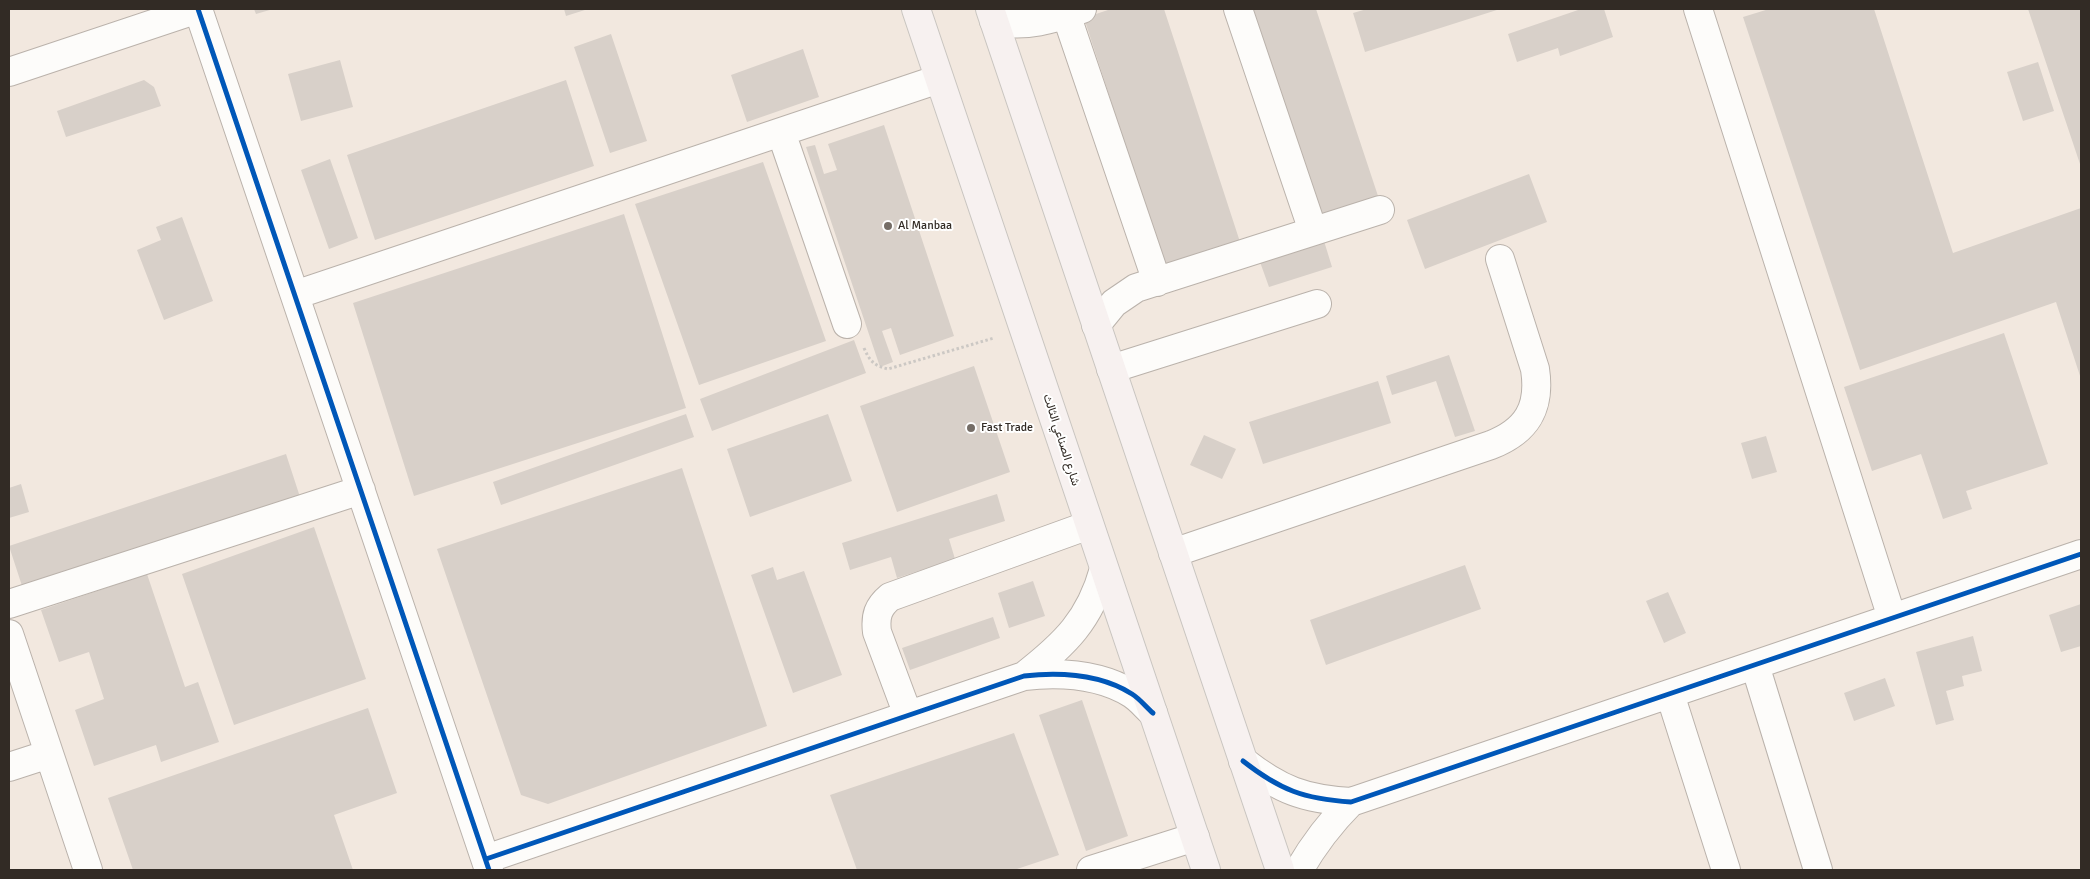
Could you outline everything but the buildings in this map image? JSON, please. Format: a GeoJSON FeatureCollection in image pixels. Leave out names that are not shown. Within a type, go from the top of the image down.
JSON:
{"type":"FeatureCollection","features":[{"type":"Feature","properties":{"kind":"main road","name":"شارع الصناعي الثالث"},"geometry":{"type":"LineString","coordinates":[[916,9],[1206,870]]}},
{"type":"Feature","properties":{"kind":"main road"},"geometry":{"type":"LineString","coordinates":[[992,15],[1280,870]]}},
{"type":"Feature","properties":{"kind":"street"},"geometry":{"type":"LineString","coordinates":[[9,72],[198,9],[488,865],[908,715],[1024,676],[1052,673],[1080,675],[1108,683],[1133,695],[1153,713]]}},
{"type":"Feature","properties":{"kind":"street"},"geometry":{"type":"LineString","coordinates":[[1238,9],[1313,232]]}},
{"type":"Feature","properties":{"kind":"street"},"geometry":{"type":"LineString","coordinates":[[1698,9],[1892,618]]}},
{"type":"Feature","properties":{"kind":"street"},"geometry":{"type":"LineString","coordinates":[[992,15],[1014,24],[1034,23],[1075,12],[1157,282]]}},
{"type":"Feature","properties":{"kind":"street"},"geometry":{"type":"LineString","coordinates":[[295,295],[939,79]]}},
{"type":"Feature","properties":{"kind":"street"},"geometry":{"type":"LineString","coordinates":[[781,132],[847,324]]}},
{"type":"Feature","properties":{"kind":"street"},"geometry":{"type":"LineString","coordinates":[[1096,325],[1109,308],[1136,288],[1380,210]]}},
{"type":"Feature","properties":{"kind":"street"},"geometry":{"type":"LineString","coordinates":[[1173,554],[1506,439],[1519,429],[1529,416],[1535,401],[1537,385],[1500,259]]}},
{"type":"Feature","properties":{"kind":"street"},"geometry":{"type":"LineString","coordinates":[[1111,369],[1317,304]]}},
{"type":"Feature","properties":{"kind":"street"},"geometry":{"type":"LineString","coordinates":[[9,604],[361,490]]}},
{"type":"Feature","properties":{"kind":"street"},"geometry":{"type":"LineString","coordinates":[[908,715],[877,632],[877,612],[883,604],[890,597],[1089,525]]}},
{"type":"Feature","properties":{"kind":"street"},"geometry":{"type":"LineString","coordinates":[[1243,761],[1266,779],[1293,792],[1321,800],[1351,802],[2081,554]]}},
{"type":"Feature","properties":{"kind":"street"},"geometry":{"type":"LineString","coordinates":[[1024,676],[1066,640],[1078,625],[1097,594],[1104,569]]}},
{"type":"Feature","properties":{"kind":"street"},"geometry":{"type":"LineString","coordinates":[[9,634],[88,870]]}},
{"type":"Feature","properties":{"kind":"street"},"geometry":{"type":"LineString","coordinates":[[1755,665],[1818,870]]}},
{"type":"Feature","properties":{"kind":"street"},"geometry":{"type":"LineString","coordinates":[[1670,694],[1726,870]]}},
{"type":"Feature","properties":{"kind":"street"},"geometry":{"type":"LineString","coordinates":[[9,767],[49,754]]}},
{"type":"Feature","properties":{"kind":"street"},"geometry":{"type":"LineString","coordinates":[[1299,870],[1325,830],[1351,802]]}},
{"type":"Feature","properties":{"kind":"street"},"geometry":{"type":"LineString","coordinates":[[1091,870],[1195,837]]}},
{"type":"Feature","properties":{"kind":"path"},"geometry":{"type":"LineString","coordinates":[[847,324],[856,330],[872,363],[879,368],[888,369],[1024,329]]}},
{"type":"Feature","properties":{"kind":"cycle path"},"geometry":{"type":"LineString","coordinates":[[198,9],[489,870]]}},
{"type":"Feature","properties":{"kind":"cycle path"},"geometry":{"type":"LineString","coordinates":[[1243,761],[1269,779],[1293,791],[1334,801],[1351,802],[2081,554]]}},
{"type":"Feature","properties":{"kind":"cycle path"},"geometry":{"type":"LineString","coordinates":[[486,859],[1024,676],[1052,674],[1094,678],[1120,687],[1132,694],[1153,713]]}},
{"type":"Feature","properties":{"kind":"place","name":"Al Manbaa"},"geometry":{"type":"Point","coordinates":[888,226]}},
{"type":"Feature","properties":{"kind":"place","name":"Fast Trade"},"geometry":{"type":"Point","coordinates":[971,428]}}]}
